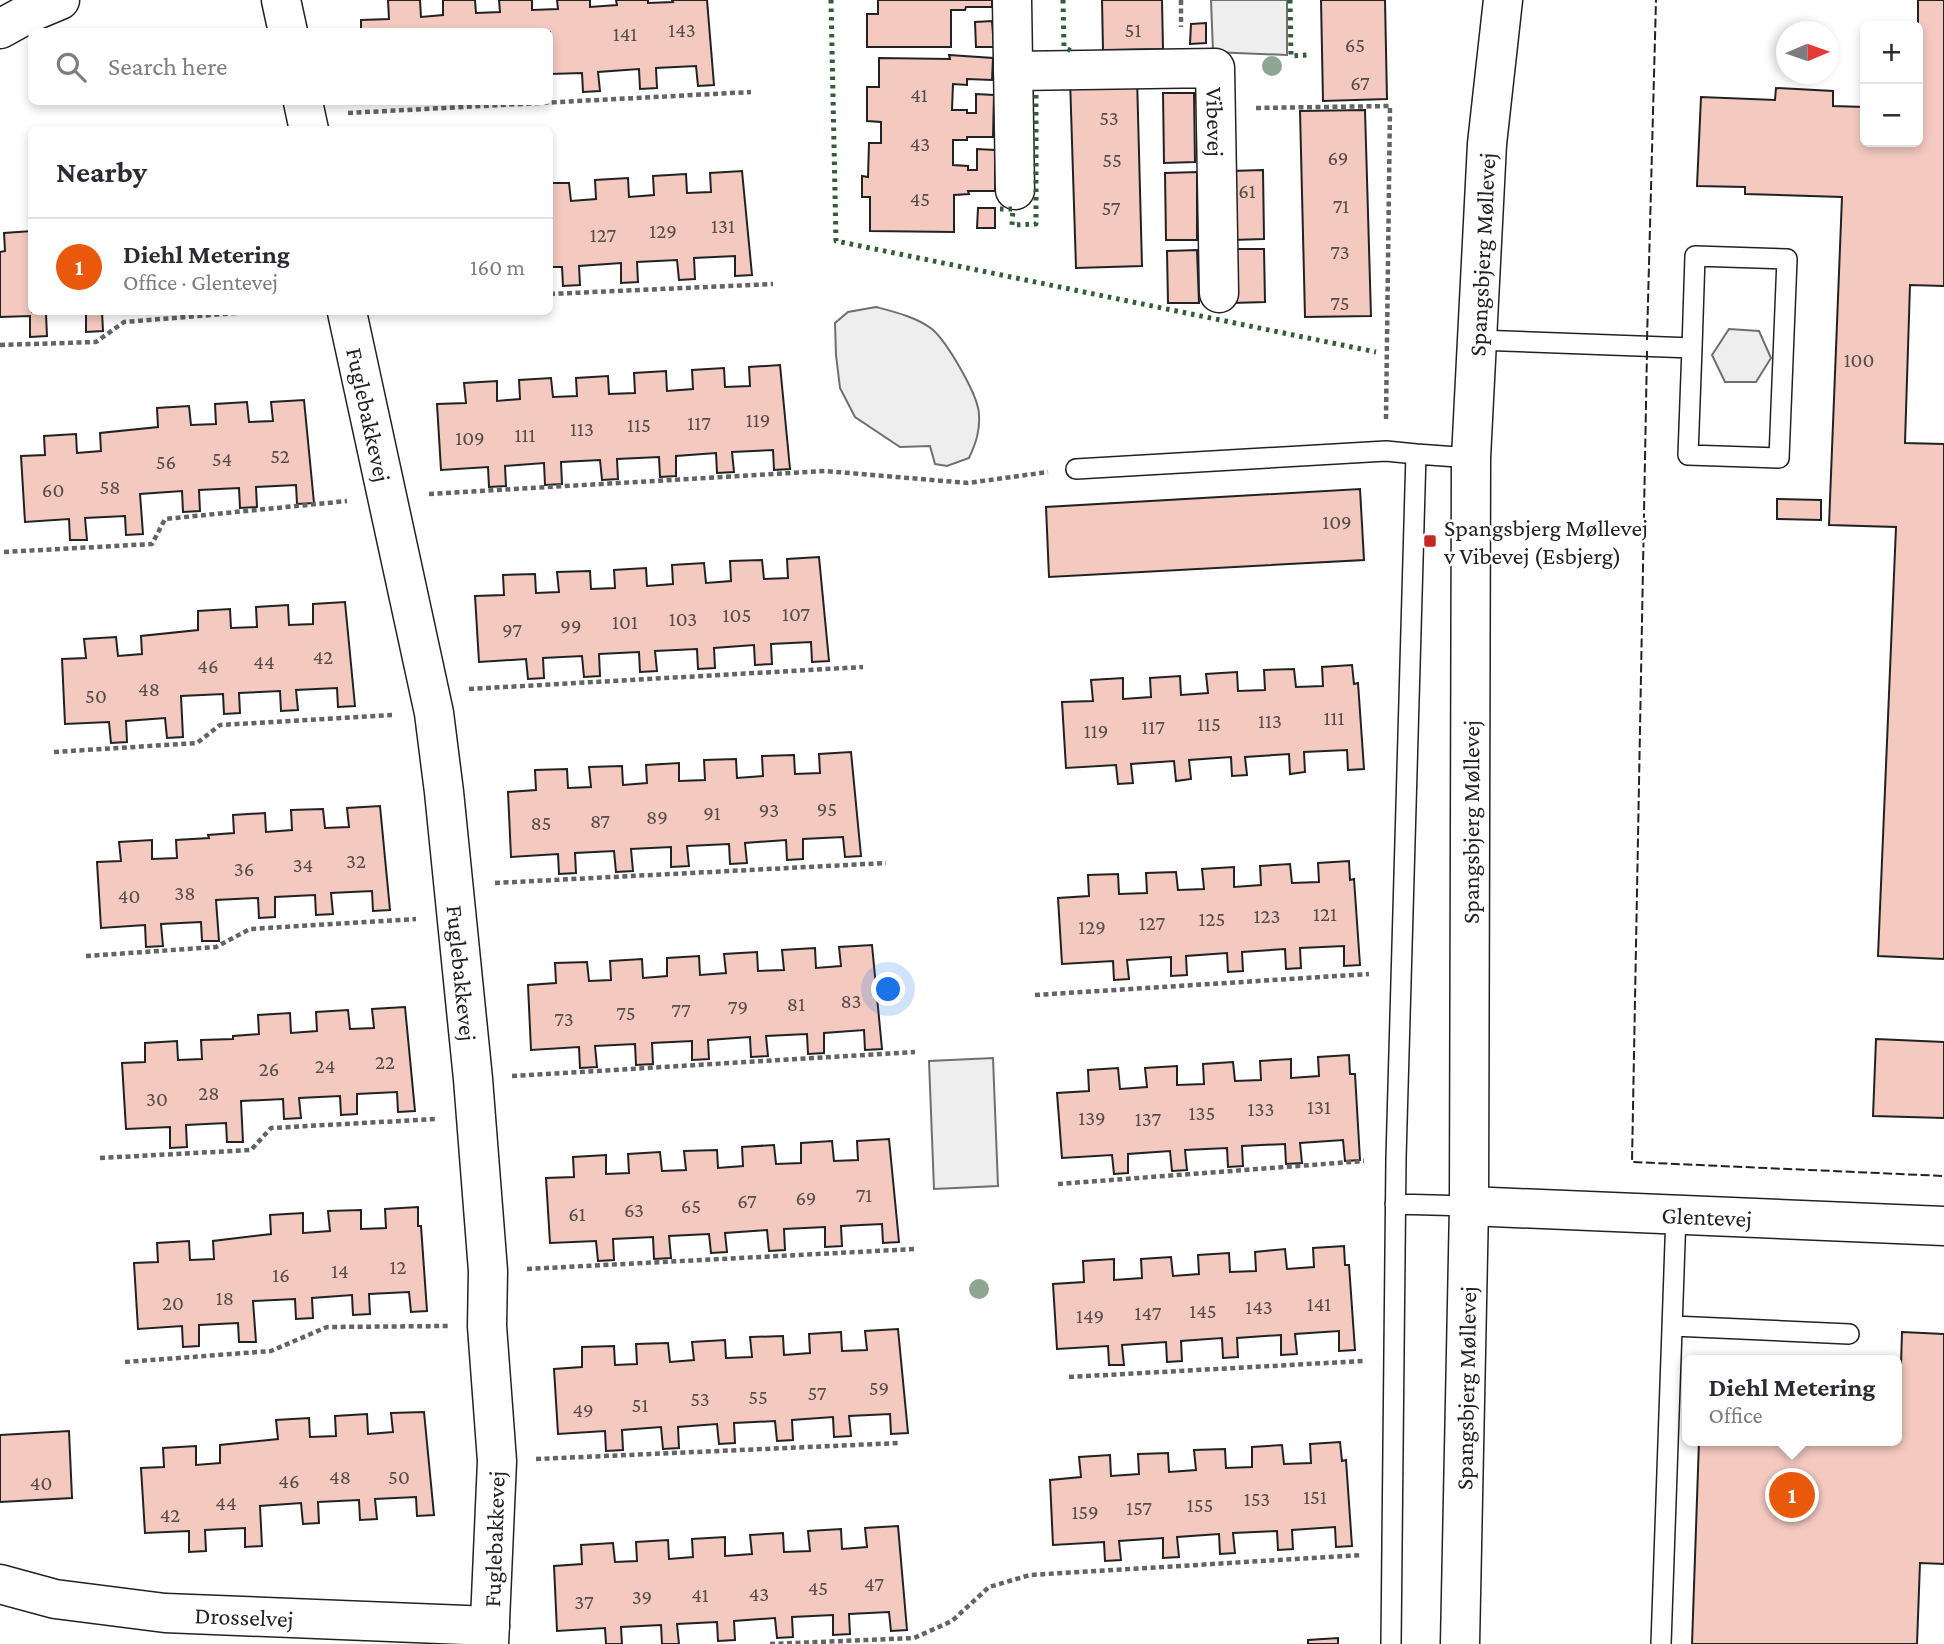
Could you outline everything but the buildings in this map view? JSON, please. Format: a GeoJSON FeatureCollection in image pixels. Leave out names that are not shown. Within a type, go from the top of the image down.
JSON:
{"type":"FeatureCollection","features":[{"type":"Feature","properties":{"kind":"street"},"geometry":{"type":"LineString","coordinates":[[0,29],[60,0]]}},
{"type":"Feature","properties":{"kind":"street"},"geometry":{"type":"LineString","coordinates":[[281,0],[287,28]]}},
{"type":"Feature","properties":{"kind":"street"},"geometry":{"type":"LineString","coordinates":[[1012,0],[1015,190]]}},
{"type":"Feature","properties":{"kind":"street","name":"Spangsbjerg Møllevej"},"geometry":{"type":"LineString","coordinates":[[1461,1644],[1469,1206],[1471,458],[1487,144],[1503,0]]}},
{"type":"Feature","properties":{"kind":"street","name":"Vibevej"},"geometry":{"type":"LineString","coordinates":[[1013,71],[1215,68],[1219,293]]}},
{"type":"Feature","properties":{"kind":"street","name":"Fuglebakkevej"},"geometry":{"type":"LineString","coordinates":[[348,315],[432,702],[454,901],[473,1079],[488,1271],[487,1326],[497,1461],[490,1635]]}},
{"type":"Feature","properties":{"kind":"street","name":"Glentevej"},"geometry":{"type":"LineString","coordinates":[[1469,1206],[1944,1226]]}},
{"type":"Feature","properties":{"kind":"street","name":"Drosselvej"},"geometry":{"type":"LineString","coordinates":[[0,1584],[55,1599],[165,1614],[490,1635]]}},
{"type":"Feature","properties":{"kind":"lane"},"geometry":{"type":"LineString","coordinates":[[1695,256],[1787,259],[1779,458],[1688,455],[1692,348],[1695,256]]}},
{"type":"Feature","properties":{"kind":"lane"},"geometry":{"type":"LineString","coordinates":[[1477,340],[1692,348]]}},
{"type":"Feature","properties":{"kind":"lane"},"geometry":{"type":"LineString","coordinates":[[1076,469],[1386,451],[1471,458]]}},
{"type":"Feature","properties":{"kind":"lane"},"geometry":{"type":"LineString","coordinates":[[1391,1644],[1395,1204],[1416,454]]}},
{"type":"Feature","properties":{"kind":"lane"},"geometry":{"type":"LineString","coordinates":[[1395,1204],[1469,1206]]}},
{"type":"Feature","properties":{"kind":"lane"},"geometry":{"type":"LineString","coordinates":[[1661,1644],[1676,1214]]}},
{"type":"Feature","properties":{"kind":"lane"},"geometry":{"type":"LineString","coordinates":[[1672,1326],[1849,1334]]}},
{"type":"Feature","properties":{"kind":"path"},"geometry":{"type":"LineString","coordinates":[[553,102],[751,92]]}},
{"type":"Feature","properties":{"kind":"path"},"geometry":{"type":"LineString","coordinates":[[306,115],[499,105]]}},
{"type":"Feature","properties":{"kind":"path"},"geometry":{"type":"LineString","coordinates":[[1216,108],[1390,106],[1386,451]]}},
{"type":"Feature","properties":{"kind":"path"},"geometry":{"type":"LineString","coordinates":[[553,294],[773,284]]}},
{"type":"Feature","properties":{"kind":"path"},"geometry":{"type":"LineString","coordinates":[[0,345],[96,342],[124,322],[211,315]]}},
{"type":"Feature","properties":{"kind":"path"},"geometry":{"type":"LineString","coordinates":[[4,552],[152,544],[165,519],[387,497],[825,471],[968,483],[1076,469]]}},
{"type":"Feature","properties":{"kind":"path"},"geometry":{"type":"LineString","coordinates":[[54,752],[197,743],[219,725],[432,702],[863,667]]}},
{"type":"Feature","properties":{"kind":"path"},"geometry":{"type":"LineString","coordinates":[[86,956],[216,947],[250,929],[454,901],[886,863]]}},
{"type":"Feature","properties":{"kind":"path"},"geometry":{"type":"LineString","coordinates":[[1035,995],[1401,972]]}},
{"type":"Feature","properties":{"kind":"path"},"geometry":{"type":"LineString","coordinates":[[473,1079],[915,1052]]}},
{"type":"Feature","properties":{"kind":"path"},"geometry":{"type":"LineString","coordinates":[[100,1158],[251,1150],[271,1128],[475,1117]]}},
{"type":"Feature","properties":{"kind":"path"},"geometry":{"type":"LineString","coordinates":[[1058,1184],[1396,1158]]}},
{"type":"Feature","properties":{"kind":"path"},"geometry":{"type":"LineString","coordinates":[[488,1271],[915,1249]]}},
{"type":"Feature","properties":{"kind":"path"},"geometry":{"type":"LineString","coordinates":[[125,1362],[271,1351],[327,1326],[487,1326]]}},
{"type":"Feature","properties":{"kind":"path"},"geometry":{"type":"LineString","coordinates":[[1069,1377],[1395,1359]]}},
{"type":"Feature","properties":{"kind":"path"},"geometry":{"type":"LineString","coordinates":[[497,1461],[899,1443]]}},
{"type":"Feature","properties":{"kind":"path"},"geometry":{"type":"LineString","coordinates":[[770,1644],[914,1638],[952,1621],[989,1587],[1030,1575],[1392,1554]]}},
{"type":"Feature","properties":{"kind":"shaded area"},"geometry":{"type":"Polygon","coordinates":[[[1211,0],[1287,0],[1287,55],[1213,52],[1211,0]]]}},
{"type":"Feature","properties":{"kind":"shaded area"},"geometry":{"type":"Polygon","coordinates":[[[876,307],[905,315],[926,325],[953,357],[978,406],[979,426],[969,458],[947,466],[935,464],[930,446],[900,447],[855,417],[840,388],[835,323],[848,312],[876,307]]]}},
{"type":"Feature","properties":{"kind":"shaded area"},"geometry":{"type":"Polygon","coordinates":[[[1729,329],[1759,331],[1771,358],[1756,382],[1725,382],[1712,355],[1729,329]]]}},
{"type":"Feature","properties":{"kind":"shaded area"},"geometry":{"type":"Polygon","coordinates":[[[993,1058],[998,1186],[934,1189],[929,1061],[993,1058]]]}},
{"type":"Feature","properties":{"kind":"hedge"},"geometry":{"type":"LineString","coordinates":[[831,0],[836,241],[1376,352]]}},
{"type":"Feature","properties":{"kind":"hedge"},"geometry":{"type":"LineString","coordinates":[[1063,0],[1064,47],[1075,53]]}},
{"type":"Feature","properties":{"kind":"hedge"},"geometry":{"type":"LineString","coordinates":[[1290,0],[1291,56],[1307,55]]}},
{"type":"Feature","properties":{"kind":"hedge"},"geometry":{"type":"LineString","coordinates":[[1000,209],[1013,209],[1012,225],[1036,224],[1036,93]]}},
{"type":"Feature","properties":{"kind":"fence"},"geometry":{"type":"LineString","coordinates":[[1647,340],[1656,0]]}},
{"type":"Feature","properties":{"kind":"fence"},"geometry":{"type":"LineString","coordinates":[[1647,351],[1632,1162],[1944,1176]]}},
{"type":"Feature","properties":{"kind":"place","name":"Spangsbjerg Møllevej v Vibevej (Esbjerg)"},"geometry":{"type":"Point","coordinates":[1430,541]}},
{"type":"Feature","properties":{"kind":"place","name":"Diehl Metering"},"geometry":{"type":"Point","coordinates":[1792,1495]}}]}
